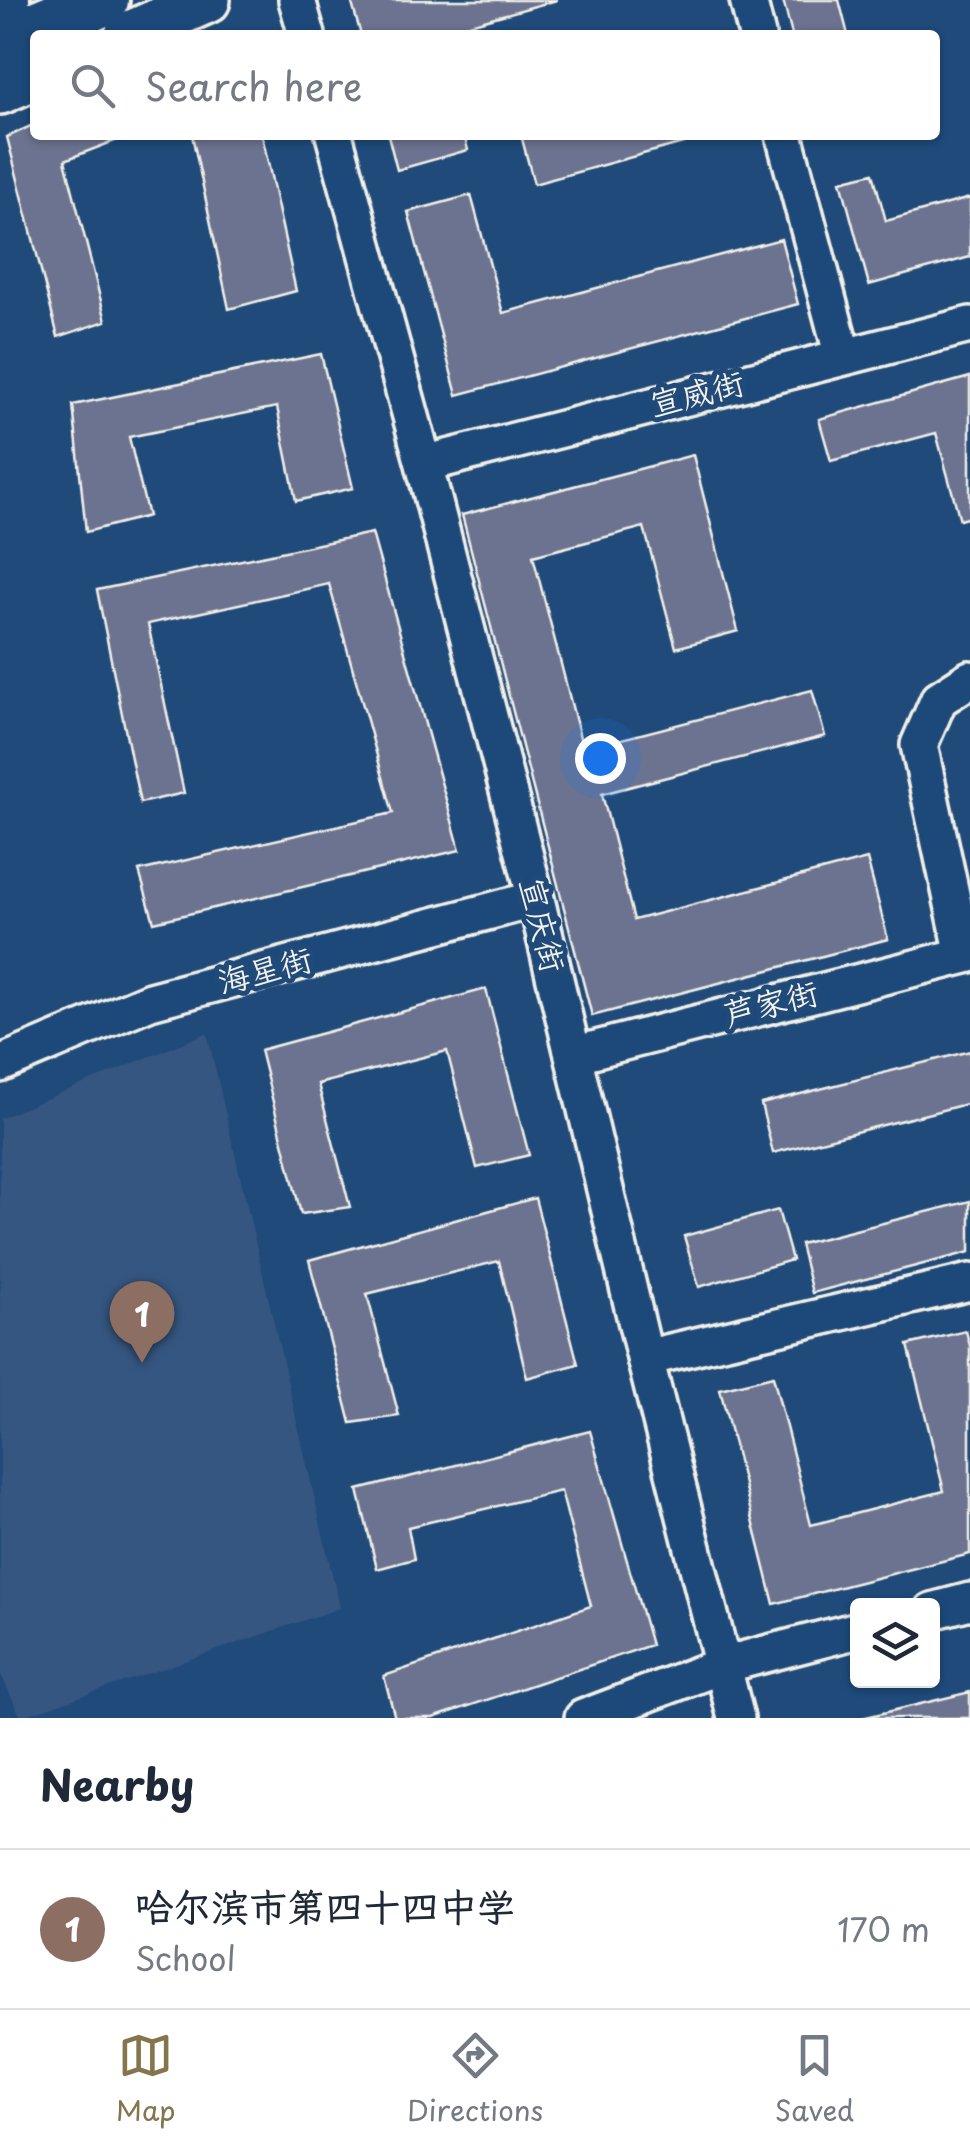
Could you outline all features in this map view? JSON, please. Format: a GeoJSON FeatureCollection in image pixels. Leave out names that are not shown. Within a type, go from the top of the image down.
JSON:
{"type":"FeatureCollection","features":[{"type":"Feature","properties":{"kind":"highway"},"geometry":{"type":"LineString","coordinates":[[31,30],[102,0]]}},
{"type":"Feature","properties":{"kind":"highway"},"geometry":{"type":"LineString","coordinates":[[0,43],[30,30]]}},
{"type":"Feature","properties":{"kind":"main road"},"geometry":{"type":"LineString","coordinates":[[139,30],[207,0]]}},
{"type":"Feature","properties":{"kind":"main road"},"geometry":{"type":"LineString","coordinates":[[0,91],[30,78]]}},
{"type":"Feature","properties":{"kind":"street"},"geometry":{"type":"LineString","coordinates":[[298,0],[306,30]]}},
{"type":"Feature","properties":{"kind":"street"},"geometry":{"type":"LineString","coordinates":[[748,0],[756,30]]}},
{"type":"Feature","properties":{"kind":"street","name":"宣庆街"},"geometry":{"type":"LineString","coordinates":[[335,140],[536,899],[644,1358],[736,1718]]}},
{"type":"Feature","properties":{"kind":"street"},"geometry":{"type":"LineString","coordinates":[[785,140],[842,357]]}},
{"type":"Feature","properties":{"kind":"street","name":"宣威街"},"geometry":{"type":"LineString","coordinates":[[424,464],[970,325]]}},
{"type":"Feature","properties":{"kind":"street"},"geometry":{"type":"LineString","coordinates":[[967,954],[920,745],[939,699],[970,679]]}},
{"type":"Feature","properties":{"kind":"street","name":"海星街"},"geometry":{"type":"LineString","coordinates":[[0,1064],[150,1001],[536,899]]}},
{"type":"Feature","properties":{"kind":"street","name":"芦家街"},"geometry":{"type":"LineString","coordinates":[[573,1055],[967,954]]}},
{"type":"Feature","properties":{"kind":"street"},"geometry":{"type":"LineString","coordinates":[[644,1358],[970,1282]]}},
{"type":"Feature","properties":{"kind":"street"},"geometry":{"type":"LineString","coordinates":[[940,1609],[970,1602]]}},
{"type":"Feature","properties":{"kind":"street"},"geometry":{"type":"LineString","coordinates":[[584,1718],[722,1665],[850,1632]]}},
{"type":"Feature","properties":{"kind":"shaded area"},"geometry":{"type":"Polygon","coordinates":[[[207,1033],[340,1608],[21,1717],[0,1673],[0,1118],[207,1033]]]}},
{"type":"Feature","properties":{"kind":"building"},"geometry":{"type":"Polygon","coordinates":[[[351,0],[557,0],[448,30],[360,30],[351,0]]]}},
{"type":"Feature","properties":{"kind":"building"},"geometry":{"type":"Polygon","coordinates":[[[783,0],[839,0],[847,30],[791,30],[783,0]]]}},
{"type":"Feature","properties":{"kind":"building"},"geometry":{"type":"Polygon","coordinates":[[[30,126],[30,140],[117,140],[65,160],[106,321],[58,337],[7,137],[30,126]]]}},
{"type":"Feature","properties":{"kind":"building"},"geometry":{"type":"Polygon","coordinates":[[[193,140],[263,140],[296,291],[229,309],[193,140]]]}},
{"type":"Feature","properties":{"kind":"building"},"geometry":{"type":"Polygon","coordinates":[[[389,140],[465,140],[468,150],[397,170],[389,140]]]}},
{"type":"Feature","properties":{"kind":"building"},"geometry":{"type":"Polygon","coordinates":[[[522,140],[694,140],[534,184],[522,140]]]}},
{"type":"Feature","properties":{"kind":"building"},"geometry":{"type":"Polygon","coordinates":[[[873,173],[886,221],[970,198],[970,257],[869,285],[841,181],[873,173]]]}},
{"type":"Feature","properties":{"kind":"building"},"geometry":{"type":"Polygon","coordinates":[[[471,195],[503,313],[781,239],[798,304],[457,395],[408,212],[471,195]]]}},
{"type":"Feature","properties":{"kind":"building"},"geometry":{"type":"Polygon","coordinates":[[[321,354],[353,488],[296,501],[277,407],[129,437],[148,516],[86,532],[73,405],[321,354]]]}},
{"type":"Feature","properties":{"kind":"building"},"geometry":{"type":"Polygon","coordinates":[[[970,377],[970,517],[960,520],[936,433],[831,461],[819,419],[970,377]]]}},
{"type":"Feature","properties":{"kind":"building"},"geometry":{"type":"Polygon","coordinates":[[[693,455],[738,631],[676,648],[644,527],[533,556],[583,749],[812,690],[825,736],[602,794],[634,920],[867,859],[888,939],[592,1016],[462,515],[693,455]]]}},
{"type":"Feature","properties":{"kind":"building"},"geometry":{"type":"Polygon","coordinates":[[[372,533],[460,850],[154,922],[139,871],[393,813],[329,584],[148,624],[184,793],[140,803],[97,590],[372,533]]]}},
{"type":"Feature","properties":{"kind":"building"},"geometry":{"type":"Polygon","coordinates":[[[486,989],[529,1155],[477,1168],[447,1051],[318,1084],[350,1207],[301,1214],[260,1050],[486,989]]]}},
{"type":"Feature","properties":{"kind":"building"},"geometry":{"type":"Polygon","coordinates":[[[970,1051],[970,1103],[773,1153],[761,1104],[970,1051]]]}},
{"type":"Feature","properties":{"kind":"building"},"geometry":{"type":"Polygon","coordinates":[[[535,1198],[578,1364],[527,1378],[499,1261],[367,1294],[399,1416],[351,1423],[309,1260],[535,1198]]]}},
{"type":"Feature","properties":{"kind":"building"},"geometry":{"type":"Polygon","coordinates":[[[970,1201],[970,1252],[812,1293],[800,1244],[970,1201]]]}},
{"type":"Feature","properties":{"kind":"building"},"geometry":{"type":"Polygon","coordinates":[[[778,1210],[792,1260],[699,1287],[684,1236],[778,1210]]]}},
{"type":"Feature","properties":{"kind":"building"},"geometry":{"type":"Polygon","coordinates":[[[966,1331],[970,1346],[970,1554],[774,1604],[720,1389],[773,1376],[811,1525],[944,1491],[908,1345],[966,1331]]]}},
{"type":"Feature","properties":{"kind":"building"},"geometry":{"type":"Polygon","coordinates":[[[590,1431],[651,1645],[433,1718],[395,1718],[384,1676],[591,1606],[561,1491],[408,1527],[414,1559],[377,1569],[358,1490],[590,1431]]]}},
{"type":"Feature","properties":{"kind":"building"},"geometry":{"type":"Polygon","coordinates":[[[970,1692],[970,1718],[862,1718],[970,1692]]]}},
{"type":"Feature","properties":{"kind":"place","name":"哈尔滨市第四十四中学"},"geometry":{"type":"Point","coordinates":[142,1363]}}]}
